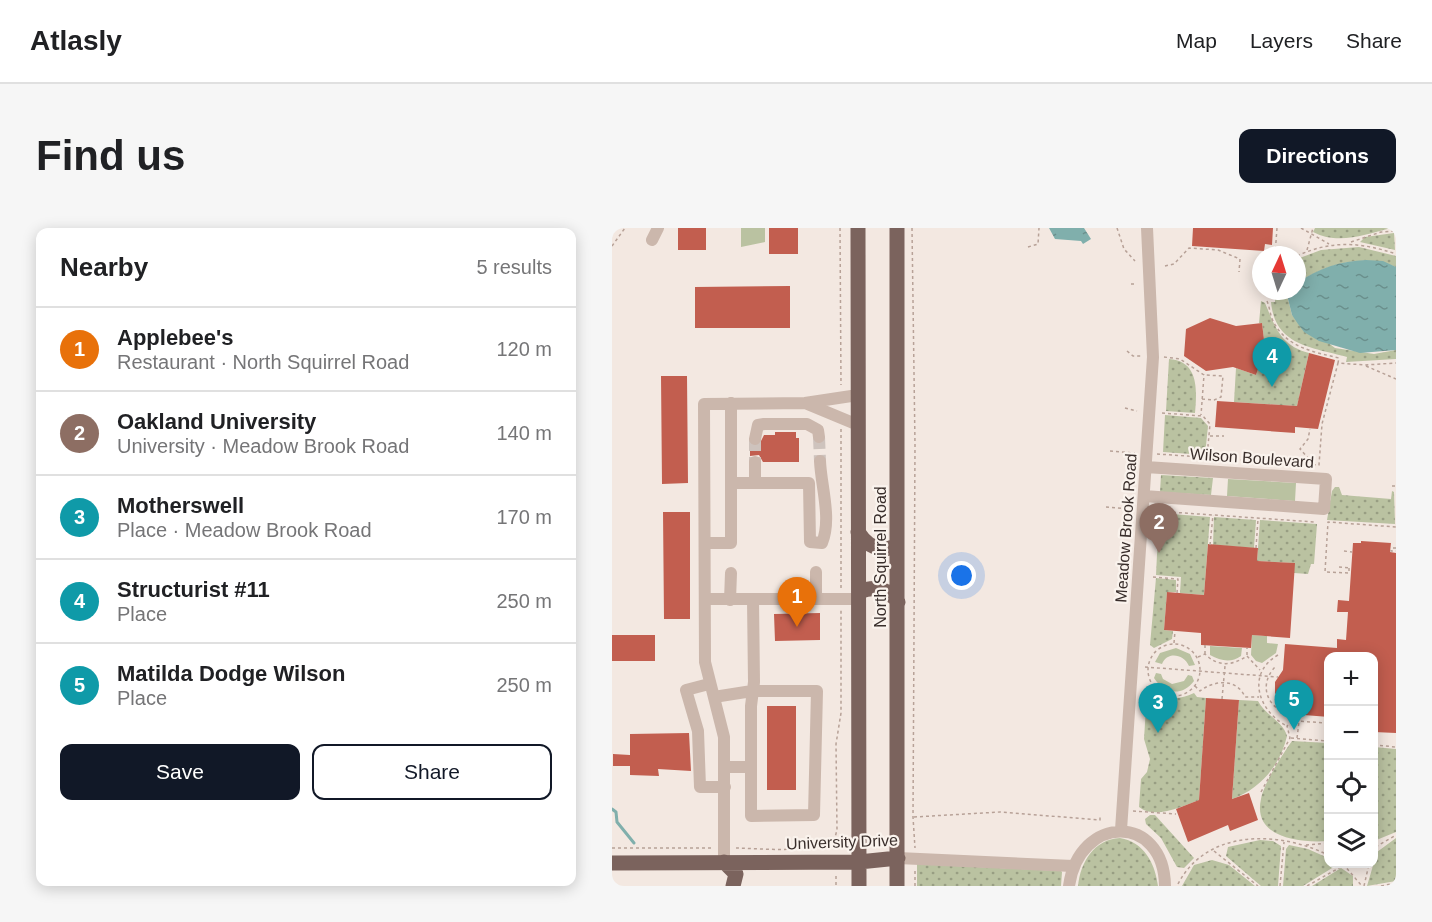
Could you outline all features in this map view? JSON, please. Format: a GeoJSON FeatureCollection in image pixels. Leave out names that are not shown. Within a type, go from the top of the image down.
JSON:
{"type":"FeatureCollection","features":[{"type":"Feature","properties":{"kind":"main road","name":"North Squirrel Road"},"geometry":{"type":"LineString","coordinates":[[858,228],[859,886]]}},
{"type":"Feature","properties":{"kind":"main road","name":"North Squirrel Road"},"geometry":{"type":"LineString","coordinates":[[897,228],[897,886]]}},
{"type":"Feature","properties":{"kind":"main road"},"geometry":{"type":"LineString","coordinates":[[858,532],[866,542],[878,549],[888,549],[897,545]]}},
{"type":"Feature","properties":{"kind":"main road"},"geometry":{"type":"LineString","coordinates":[[859,595],[869,588],[882,589],[898,602]]}},
{"type":"Feature","properties":{"kind":"main road","name":"University Drive"},"geometry":{"type":"LineString","coordinates":[[612,863],[859,862],[898,858]]}},
{"type":"Feature","properties":{"kind":"main road"},"geometry":{"type":"LineString","coordinates":[[724,862],[736,874],[733,886]]}},
{"type":"Feature","properties":{"kind":"street"},"geometry":{"type":"LineString","coordinates":[[652,240],[658,228]]}},
{"type":"Feature","properties":{"kind":"street","name":"Meadow Brook Road"},"geometry":{"type":"LineString","coordinates":[[1122,830],[1154,340],[1147,228]]}},
{"type":"Feature","properties":{"kind":"street"},"geometry":{"type":"LineString","coordinates":[[724,862],[724,737],[705,662],[704,404],[805,403],[858,395]]}},
{"type":"Feature","properties":{"kind":"street"},"geometry":{"type":"LineString","coordinates":[[705,543],[731,543],[731,403]]}},
{"type":"Feature","properties":{"kind":"street"},"geometry":{"type":"LineString","coordinates":[[805,403],[858,425]]}},
{"type":"Feature","properties":{"kind":"street"},"geometry":{"type":"LineString","coordinates":[[755,439],[758,425],[764,424],[807,424],[818,430],[819,437]]}},
{"type":"Feature","properties":{"kind":"street"},"geometry":{"type":"LineString","coordinates":[[731,483],[809,483],[810,542],[822,543],[825,536],[820,461]]}},
{"type":"Feature","properties":{"kind":"street"},"geometry":{"type":"LineString","coordinates":[[755,462],[755,483]]}},
{"type":"Feature","properties":{"kind":"street","name":"Wilson Boulevard"},"geometry":{"type":"LineString","coordinates":[[1144,496],[1324,508],[1326,479],[1146,467]]}},
{"type":"Feature","properties":{"kind":"street"},"geometry":{"type":"LineString","coordinates":[[816,572],[816,599]]}},
{"type":"Feature","properties":{"kind":"street"},"geometry":{"type":"LineString","coordinates":[[730,600],[731,573]]}},
{"type":"Feature","properties":{"kind":"street"},"geometry":{"type":"LineString","coordinates":[[705,599],[841,599],[859,595]]}},
{"type":"Feature","properties":{"kind":"street"},"geometry":{"type":"LineString","coordinates":[[714,697],[752,691],[817,691],[814,815],[751,816],[751,767],[752,691],[753,600]]}},
{"type":"Feature","properties":{"kind":"street"},"geometry":{"type":"LineString","coordinates":[[709,684],[686,690],[698,731],[700,787],[725,787]]}},
{"type":"Feature","properties":{"kind":"street"},"geometry":{"type":"LineString","coordinates":[[725,767],[751,767]]}},
{"type":"Feature","properties":{"kind":"street"},"geometry":{"type":"LineString","coordinates":[[1069,886],[1073,866],[1084,849],[1097,836],[1122,830],[1137,835],[1151,846],[1163,868],[1165,886]]}},
{"type":"Feature","properties":{"kind":"street","name":"University Drive"},"geometry":{"type":"LineString","coordinates":[[898,858],[1073,866]]}},
{"type":"Feature","properties":{"kind":"path"},"geometry":{"type":"LineString","coordinates":[[612,246],[625,228]]}},
{"type":"Feature","properties":{"kind":"path"},"geometry":{"type":"LineString","coordinates":[[840,228],[841,396]]}},
{"type":"Feature","properties":{"kind":"path"},"geometry":{"type":"LineString","coordinates":[[912,228],[915,445],[913,817],[916,850]]}},
{"type":"Feature","properties":{"kind":"path"},"geometry":{"type":"LineString","coordinates":[[1028,247],[1038,244],[1039,228]]}},
{"type":"Feature","properties":{"kind":"path"},"geometry":{"type":"LineString","coordinates":[[1117,228],[1124,249],[1135,261]]}},
{"type":"Feature","properties":{"kind":"path"},"geometry":{"type":"LineString","coordinates":[[1276,246],[1277,228]]}},
{"type":"Feature","properties":{"kind":"path"},"geometry":{"type":"LineString","coordinates":[[1301,228],[1330,244]]}},
{"type":"Feature","properties":{"kind":"path"},"geometry":{"type":"LineString","coordinates":[[1313,228],[1306,251],[1330,244],[1350,242],[1396,254]]}},
{"type":"Feature","properties":{"kind":"path"},"geometry":{"type":"LineString","coordinates":[[1350,242],[1360,237],[1396,231]]}},
{"type":"Feature","properties":{"kind":"path"},"geometry":{"type":"LineString","coordinates":[[1165,266],[1174,264],[1189,248],[1218,250],[1240,259],[1239,272]]}},
{"type":"Feature","properties":{"kind":"path"},"geometry":{"type":"LineString","coordinates":[[1131,284],[1144,285]]}},
{"type":"Feature","properties":{"kind":"path"},"geometry":{"type":"LineString","coordinates":[[1161,454],[1319,465],[1322,424],[1339,358],[1292,343],[1273,321],[1267,301]]}},
{"type":"Feature","properties":{"kind":"path"},"geometry":{"type":"LineString","coordinates":[[1127,351],[1133,356],[1146,356]]}},
{"type":"Feature","properties":{"kind":"path"},"geometry":{"type":"LineString","coordinates":[[1167,357],[1180,358],[1204,375],[1223,376],[1221,397],[1214,400],[1202,399]]}},
{"type":"Feature","properties":{"kind":"path"},"geometry":{"type":"LineString","coordinates":[[1338,363],[1365,365],[1396,363]]}},
{"type":"Feature","properties":{"kind":"path"},"geometry":{"type":"LineString","coordinates":[[1365,365],[1396,379]]}},
{"type":"Feature","properties":{"kind":"path"},"geometry":{"type":"LineString","coordinates":[[1201,416],[1204,375]]}},
{"type":"Feature","properties":{"kind":"path"},"geometry":{"type":"LineString","coordinates":[[1125,408],[1143,412]]}},
{"type":"Feature","properties":{"kind":"path"},"geometry":{"type":"LineString","coordinates":[[1164,413],[1201,416],[1210,424],[1207,458]]}},
{"type":"Feature","properties":{"kind":"path"},"geometry":{"type":"LineString","coordinates":[[834,841],[837,830],[836,744],[841,713],[841,419]]}},
{"type":"Feature","properties":{"kind":"path"},"geometry":{"type":"LineString","coordinates":[[1309,465],[1310,459],[1300,449],[1308,439],[1310,429]]}},
{"type":"Feature","properties":{"kind":"path"},"geometry":{"type":"LineString","coordinates":[[1209,436],[1224,436]]}},
{"type":"Feature","properties":{"kind":"path"},"geometry":{"type":"LineString","coordinates":[[1110,451],[1139,453]]}},
{"type":"Feature","properties":{"kind":"path"},"geometry":{"type":"LineString","coordinates":[[1106,507],[1137,509]]}},
{"type":"Feature","properties":{"kind":"path"},"geometry":{"type":"LineString","coordinates":[[1157,511],[1315,522]]}},
{"type":"Feature","properties":{"kind":"path"},"geometry":{"type":"LineString","coordinates":[[1210,545],[1213,514]]}},
{"type":"Feature","properties":{"kind":"path"},"geometry":{"type":"LineString","coordinates":[[1256,548],[1258,518]]}},
{"type":"Feature","properties":{"kind":"path"},"geometry":{"type":"LineString","coordinates":[[1339,567],[1350,568],[1349,573],[1325,572],[1328,522],[1396,527]]}},
{"type":"Feature","properties":{"kind":"path"},"geometry":{"type":"LineString","coordinates":[[1344,551],[1352,552]]}},
{"type":"Feature","properties":{"kind":"path"},"geometry":{"type":"LineString","coordinates":[[1153,577],[1178,579],[1177,593]]}},
{"type":"Feature","properties":{"kind":"path"},"geometry":{"type":"LineString","coordinates":[[1174,644],[1175,631]]}},
{"type":"Feature","properties":{"kind":"path"},"geometry":{"type":"LineString","coordinates":[[1174,644],[1190,649],[1197,658],[1200,672],[1195,686],[1181,695],[1165,694],[1152,684],[1148,668],[1158,650],[1174,644]]}},
{"type":"Feature","properties":{"kind":"path"},"geometry":{"type":"LineString","coordinates":[[1205,654],[1206,645]]}},
{"type":"Feature","properties":{"kind":"path"},"geometry":{"type":"LineString","coordinates":[[1205,654],[1225,665],[1236,663],[1246,656],[1247,648]]}},
{"type":"Feature","properties":{"kind":"path"},"geometry":{"type":"LineString","coordinates":[[1197,658],[1205,654]]}},
{"type":"Feature","properties":{"kind":"path"},"geometry":{"type":"LineString","coordinates":[[1261,792],[1290,738],[1287,726],[1272,717],[1260,698],[1262,671],[1278,655]]}},
{"type":"Feature","properties":{"kind":"path"},"geometry":{"type":"LineString","coordinates":[[1246,656],[1262,671]]}},
{"type":"Feature","properties":{"kind":"path"},"geometry":{"type":"LineString","coordinates":[[1222,699],[1225,665]]}},
{"type":"Feature","properties":{"kind":"path"},"geometry":{"type":"LineString","coordinates":[[1276,666],[1269,676],[1267,689],[1269,699],[1280,712],[1294,715],[1294,721]]}},
{"type":"Feature","properties":{"kind":"path"},"geometry":{"type":"LineString","coordinates":[[1144,667],[1278,677]]}},
{"type":"Feature","properties":{"kind":"path"},"geometry":{"type":"LineString","coordinates":[[1195,686],[1200,691],[1210,684],[1224,682],[1239,688],[1245,697],[1260,698]]}},
{"type":"Feature","properties":{"kind":"path"},"geometry":{"type":"LineString","coordinates":[[1287,726],[1294,721],[1324,723]]}},
{"type":"Feature","properties":{"kind":"path"},"geometry":{"type":"LineString","coordinates":[[1297,739],[1299,722]]}},
{"type":"Feature","properties":{"kind":"path"},"geometry":{"type":"LineString","coordinates":[[1290,738],[1324,741]]}},
{"type":"Feature","properties":{"kind":"path"},"geometry":{"type":"LineString","coordinates":[[1378,745],[1396,747]]}},
{"type":"Feature","properties":{"kind":"path"},"geometry":{"type":"LineString","coordinates":[[913,817],[1000,812],[1100,820],[1100,817]]}},
{"type":"Feature","properties":{"kind":"path"},"geometry":{"type":"LineString","coordinates":[[1137,812],[1176,814]]}},
{"type":"Feature","properties":{"kind":"path"},"geometry":{"type":"LineString","coordinates":[[1378,845],[1396,835]]}},
{"type":"Feature","properties":{"kind":"path"},"geometry":{"type":"LineString","coordinates":[[1178,884],[1191,864],[1213,850],[1237,840],[1254,837],[1284,840],[1324,853]]}},
{"type":"Feature","properties":{"kind":"path"},"geometry":{"type":"LineString","coordinates":[[1280,886],[1284,840]]}},
{"type":"Feature","properties":{"kind":"path"},"geometry":{"type":"LineString","coordinates":[[1305,845],[1324,843]]}},
{"type":"Feature","properties":{"kind":"path"},"geometry":{"type":"LineString","coordinates":[[868,844],[889,844]]}},
{"type":"Feature","properties":{"kind":"path"},"geometry":{"type":"LineString","coordinates":[[1213,850],[1258,886]]}},
{"type":"Feature","properties":{"kind":"path"},"geometry":{"type":"LineString","coordinates":[[915,864],[915,886]]}},
{"type":"Feature","properties":{"kind":"path"},"geometry":{"type":"LineString","coordinates":[[1307,886],[1337,868]]}},
{"type":"Feature","properties":{"kind":"path"},"geometry":{"type":"LineString","coordinates":[[1347,868],[1363,886]]}},
{"type":"Feature","properties":{"kind":"path"},"geometry":{"type":"LineString","coordinates":[[1363,886],[1368,868]]}},
{"type":"Feature","properties":{"kind":"path"},"geometry":{"type":"LineString","coordinates":[[836,871],[836,886]]}},
{"type":"Feature","properties":{"kind":"path"},"geometry":{"type":"LineString","coordinates":[[1381,886],[1396,883]]}},
{"type":"Feature","properties":{"kind":"green space"},"geometry":{"type":"Polygon","coordinates":[[[741,228],[765,228],[765,242],[741,247],[741,228]]]}},
{"type":"Feature","properties":{"kind":"green space"},"geometry":{"type":"Polygon","coordinates":[[[1315,228],[1391,228],[1351,238],[1332,238],[1313,232],[1315,228]]]}},
{"type":"Feature","properties":{"kind":"green space"},"geometry":{"type":"Polygon","coordinates":[[[1394,233],[1395,250],[1360,242],[1365,237],[1394,233]]]}},
{"type":"Feature","properties":{"kind":"green space"},"geometry":{"type":"Polygon","coordinates":[[[1359,247],[1396,256],[1396,267],[1383,263],[1358,261],[1333,266],[1306,277],[1306,256],[1321,250],[1359,247]]]}},
{"type":"Feature","properties":{"kind":"green space"},"geometry":{"type":"Polygon","coordinates":[[[1275,300],[1288,300],[1292,315],[1335,348],[1374,354],[1396,350],[1396,359],[1346,362],[1347,357],[1297,342],[1280,328],[1274,317],[1271,302],[1275,300]]]}},
{"type":"Feature","properties":{"kind":"green space"},"geometry":{"type":"Polygon","coordinates":[[[1261,301],[1265,303],[1276,328],[1285,340],[1299,350],[1309,353],[1297,406],[1234,402],[1236,368],[1256,375],[1265,348],[1262,323],[1259,323],[1261,301]]]}},
{"type":"Feature","properties":{"kind":"green space"},"geometry":{"type":"Polygon","coordinates":[[[1169,359],[1179,361],[1191,371],[1196,386],[1195,413],[1166,411],[1169,359]]]}},
{"type":"Feature","properties":{"kind":"green space"},"geometry":{"type":"Polygon","coordinates":[[[1165,415],[1201,418],[1208,426],[1205,455],[1163,452],[1165,415]]]}},
{"type":"Feature","properties":{"kind":"green space"},"geometry":{"type":"Polygon","coordinates":[[[1161,475],[1213,478],[1211,495],[1160,492],[1161,475]]]}},
{"type":"Feature","properties":{"kind":"green space"},"geometry":{"type":"Polygon","coordinates":[[[1228,479],[1296,483],[1295,501],[1227,496],[1228,479]]]}},
{"type":"Feature","properties":{"kind":"green space"},"geometry":{"type":"Polygon","coordinates":[[[1335,487],[1339,487],[1342,495],[1391,499],[1392,491],[1394,492],[1395,524],[1327,520],[1332,491],[1335,487]]]}},
{"type":"Feature","properties":{"kind":"green space"},"geometry":{"type":"Polygon","coordinates":[[[1159,513],[1210,517],[1204,595],[1180,593],[1181,577],[1156,575],[1159,513]]]}},
{"type":"Feature","properties":{"kind":"green space"},"geometry":{"type":"Polygon","coordinates":[[[1214,517],[1256,520],[1254,548],[1213,545],[1214,517]]]}},
{"type":"Feature","properties":{"kind":"green space"},"geometry":{"type":"Polygon","coordinates":[[[1260,520],[1317,524],[1314,564],[1311,564],[1308,574],[1294,573],[1294,563],[1257,561],[1260,520]]]}},
{"type":"Feature","properties":{"kind":"green space"},"geometry":{"type":"Polygon","coordinates":[[[1156,578],[1176,580],[1176,592],[1167,592],[1164,630],[1173,631],[1172,639],[1154,648],[1150,645],[1156,578]]]}},
{"type":"Feature","properties":{"kind":"green space"},"geometry":{"type":"Polygon","coordinates":[[[1252,635],[1267,636],[1267,643],[1278,644],[1276,653],[1262,663],[1256,661],[1251,655],[1252,635]]]}},
{"type":"Feature","properties":{"kind":"green space"},"geometry":{"type":"Polygon","coordinates":[[[1210,646],[1242,648],[1241,656],[1230,660],[1218,659],[1210,655],[1210,646]]]}},
{"type":"Feature","properties":{"kind":"green space"},"geometry":{"type":"Polygon","coordinates":[[[1176,648],[1190,654],[1195,665],[1189,666],[1187,662],[1176,656],[1168,657],[1162,664],[1155,662],[1160,653],[1176,648]]]}},
{"type":"Feature","properties":{"kind":"green space"},"geometry":{"type":"Polygon","coordinates":[[[1156,673],[1161,674],[1163,679],[1172,684],[1184,681],[1188,675],[1192,676],[1194,681],[1184,690],[1173,692],[1158,683],[1154,678],[1156,673]]]}},
{"type":"Feature","properties":{"kind":"green space"},"geometry":{"type":"Polygon","coordinates":[[[1151,688],[1172,698],[1194,693],[1197,697],[1206,698],[1199,800],[1161,812],[1146,811],[1139,807],[1141,779],[1147,772],[1150,759],[1144,739],[1147,691],[1151,688]]]}},
{"type":"Feature","properties":{"kind":"green space"},"geometry":{"type":"Polygon","coordinates":[[[1239,700],[1258,701],[1282,726],[1287,736],[1279,757],[1267,775],[1260,783],[1232,799],[1239,700]]]}},
{"type":"Feature","properties":{"kind":"green space"},"geometry":{"type":"Polygon","coordinates":[[[1292,741],[1324,743],[1324,841],[1305,841],[1281,836],[1264,823],[1260,812],[1261,799],[1279,761],[1292,741]]]}},
{"type":"Feature","properties":{"kind":"green space"},"geometry":{"type":"Polygon","coordinates":[[[1378,747],[1396,749],[1396,832],[1378,839],[1378,747]]]}},
{"type":"Feature","properties":{"kind":"green space"},"geometry":{"type":"Polygon","coordinates":[[[1150,815],[1155,815],[1194,858],[1184,868],[1177,867],[1161,838],[1146,824],[1145,819],[1150,815]]]}},
{"type":"Feature","properties":{"kind":"green space"},"geometry":{"type":"Polygon","coordinates":[[[1120,838],[1136,844],[1147,855],[1154,869],[1158,886],[1078,886],[1085,861],[1090,854],[1103,843],[1120,838]]]}},
{"type":"Feature","properties":{"kind":"green space"},"geometry":{"type":"Polygon","coordinates":[[[1396,838],[1396,881],[1367,886],[1372,868],[1378,868],[1378,851],[1396,838]]]}},
{"type":"Feature","properties":{"kind":"green space"},"geometry":{"type":"Polygon","coordinates":[[[1260,840],[1273,841],[1281,846],[1278,886],[1261,886],[1226,856],[1228,847],[1260,840]]]}},
{"type":"Feature","properties":{"kind":"green space"},"geometry":{"type":"Polygon","coordinates":[[[1289,845],[1308,849],[1324,856],[1324,868],[1332,868],[1303,886],[1283,886],[1286,849],[1289,845]]]}},
{"type":"Feature","properties":{"kind":"green space"},"geometry":{"type":"Polygon","coordinates":[[[1212,860],[1229,865],[1255,886],[1182,886],[1194,865],[1212,860]]]}},
{"type":"Feature","properties":{"kind":"green space"},"geometry":{"type":"Polygon","coordinates":[[[917,864],[1061,871],[1061,886],[917,886],[917,864]]]}},
{"type":"Feature","properties":{"kind":"green space"},"geometry":{"type":"Polygon","coordinates":[[[1341,868],[1353,876],[1353,886],[1312,886],[1341,868]]]}},
{"type":"Feature","properties":{"kind":"water"},"geometry":{"type":"Polygon","coordinates":[[[1049,228],[1084,228],[1091,239],[1083,244],[1081,241],[1055,239],[1049,228]]]}},
{"type":"Feature","properties":{"kind":"water"},"geometry":{"type":"Polygon","coordinates":[[[1383,261],[1396,267],[1396,350],[1360,353],[1319,341],[1304,332],[1292,315],[1288,300],[1306,300],[1306,277],[1322,269],[1347,262],[1383,261]]]}},
{"type":"Feature","properties":{"kind":"building"},"geometry":{"type":"Polygon","coordinates":[[[678,228],[706,228],[706,250],[678,250],[678,228]]]}},
{"type":"Feature","properties":{"kind":"building"},"geometry":{"type":"Polygon","coordinates":[[[769,228],[798,228],[798,254],[769,254],[769,228]]]}},
{"type":"Feature","properties":{"kind":"building"},"geometry":{"type":"Polygon","coordinates":[[[1193,228],[1273,228],[1272,245],[1252,246],[1252,250],[1192,246],[1193,228]]]}},
{"type":"Feature","properties":{"kind":"building"},"geometry":{"type":"Polygon","coordinates":[[[790,286],[790,328],[695,328],[695,287],[790,286]]]}},
{"type":"Feature","properties":{"kind":"building"},"geometry":{"type":"Polygon","coordinates":[[[1210,318],[1236,326],[1262,323],[1265,348],[1256,375],[1233,367],[1206,371],[1184,356],[1186,329],[1210,318]]]}},
{"type":"Feature","properties":{"kind":"building"},"geometry":{"type":"Polygon","coordinates":[[[1309,353],[1335,360],[1318,429],[1295,427],[1295,433],[1215,427],[1217,401],[1297,406],[1309,353]]]}},
{"type":"Feature","properties":{"kind":"building"},"geometry":{"type":"Polygon","coordinates":[[[661,376],[687,376],[688,483],[662,484],[661,376]]]}},
{"type":"Feature","properties":{"kind":"building"},"geometry":{"type":"Polygon","coordinates":[[[775,432],[796,432],[796,438],[799,438],[799,462],[763,462],[759,455],[750,456],[750,445],[758,447],[764,435],[775,435],[775,432]]]}},
{"type":"Feature","properties":{"kind":"building"},"geometry":{"type":"Polygon","coordinates":[[[663,512],[690,512],[690,619],[664,619],[663,512]]]}},
{"type":"Feature","properties":{"kind":"building"},"geometry":{"type":"Polygon","coordinates":[[[1361,541],[1391,543],[1390,552],[1396,553],[1396,733],[1378,732],[1378,652],[1324,652],[1324,717],[1304,715],[1304,712],[1285,708],[1275,693],[1275,682],[1283,670],[1285,644],[1337,648],[1337,639],[1346,640],[1348,612],[1337,612],[1338,600],[1349,601],[1353,543],[1361,543],[1361,541]]]}},
{"type":"Feature","properties":{"kind":"building"},"geometry":{"type":"Polygon","coordinates":[[[1208,544],[1258,548],[1257,561],[1295,563],[1290,638],[1252,635],[1251,648],[1201,645],[1201,633],[1164,630],[1167,592],[1204,595],[1208,544]]]}},
{"type":"Feature","properties":{"kind":"building"},"geometry":{"type":"Polygon","coordinates":[[[820,613],[820,640],[775,641],[774,614],[820,613]]]}},
{"type":"Feature","properties":{"kind":"building"},"geometry":{"type":"Polygon","coordinates":[[[612,635],[655,635],[655,661],[612,661],[612,635]]]}},
{"type":"Feature","properties":{"kind":"building"},"geometry":{"type":"Polygon","coordinates":[[[1206,698],[1239,700],[1232,799],[1249,793],[1258,820],[1230,831],[1228,825],[1188,842],[1176,809],[1199,800],[1206,698]]]}},
{"type":"Feature","properties":{"kind":"building"},"geometry":{"type":"Polygon","coordinates":[[[767,706],[796,706],[796,790],[767,790],[767,706]]]}},
{"type":"Feature","properties":{"kind":"building"},"geometry":{"type":"Polygon","coordinates":[[[689,733],[691,771],[658,769],[659,776],[630,775],[630,766],[613,766],[613,754],[630,755],[630,734],[689,733]]]}},
{"type":"Feature","properties":{"kind":"waterway"},"geometry":{"type":"LineString","coordinates":[[612,809],[616,812],[617,822],[634,843]]}},
{"type":"Feature","properties":{"kind":"tunnel"},"geometry":{"type":"LineString","coordinates":[[819,437],[820,461]]}},
{"type":"Feature","properties":{"kind":"tunnel"},"geometry":{"type":"LineString","coordinates":[[755,439],[755,462]]}},
{"type":"Feature","properties":{"kind":"place","name":"Structurist #11"},"geometry":{"type":"Point","coordinates":[1272,387]}},
{"type":"Feature","properties":{"kind":"place","name":"Oakland University"},"geometry":{"type":"Point","coordinates":[1159,553]}},
{"type":"Feature","properties":{"kind":"place","name":"Applebee's"},"geometry":{"type":"Point","coordinates":[797,627]}},
{"type":"Feature","properties":{"kind":"place","name":"Matilda Dodge Wilson"},"geometry":{"type":"Point","coordinates":[1294,730]}},
{"type":"Feature","properties":{"kind":"place","name":"Motherswell"},"geometry":{"type":"Point","coordinates":[1158,733]}}]}
